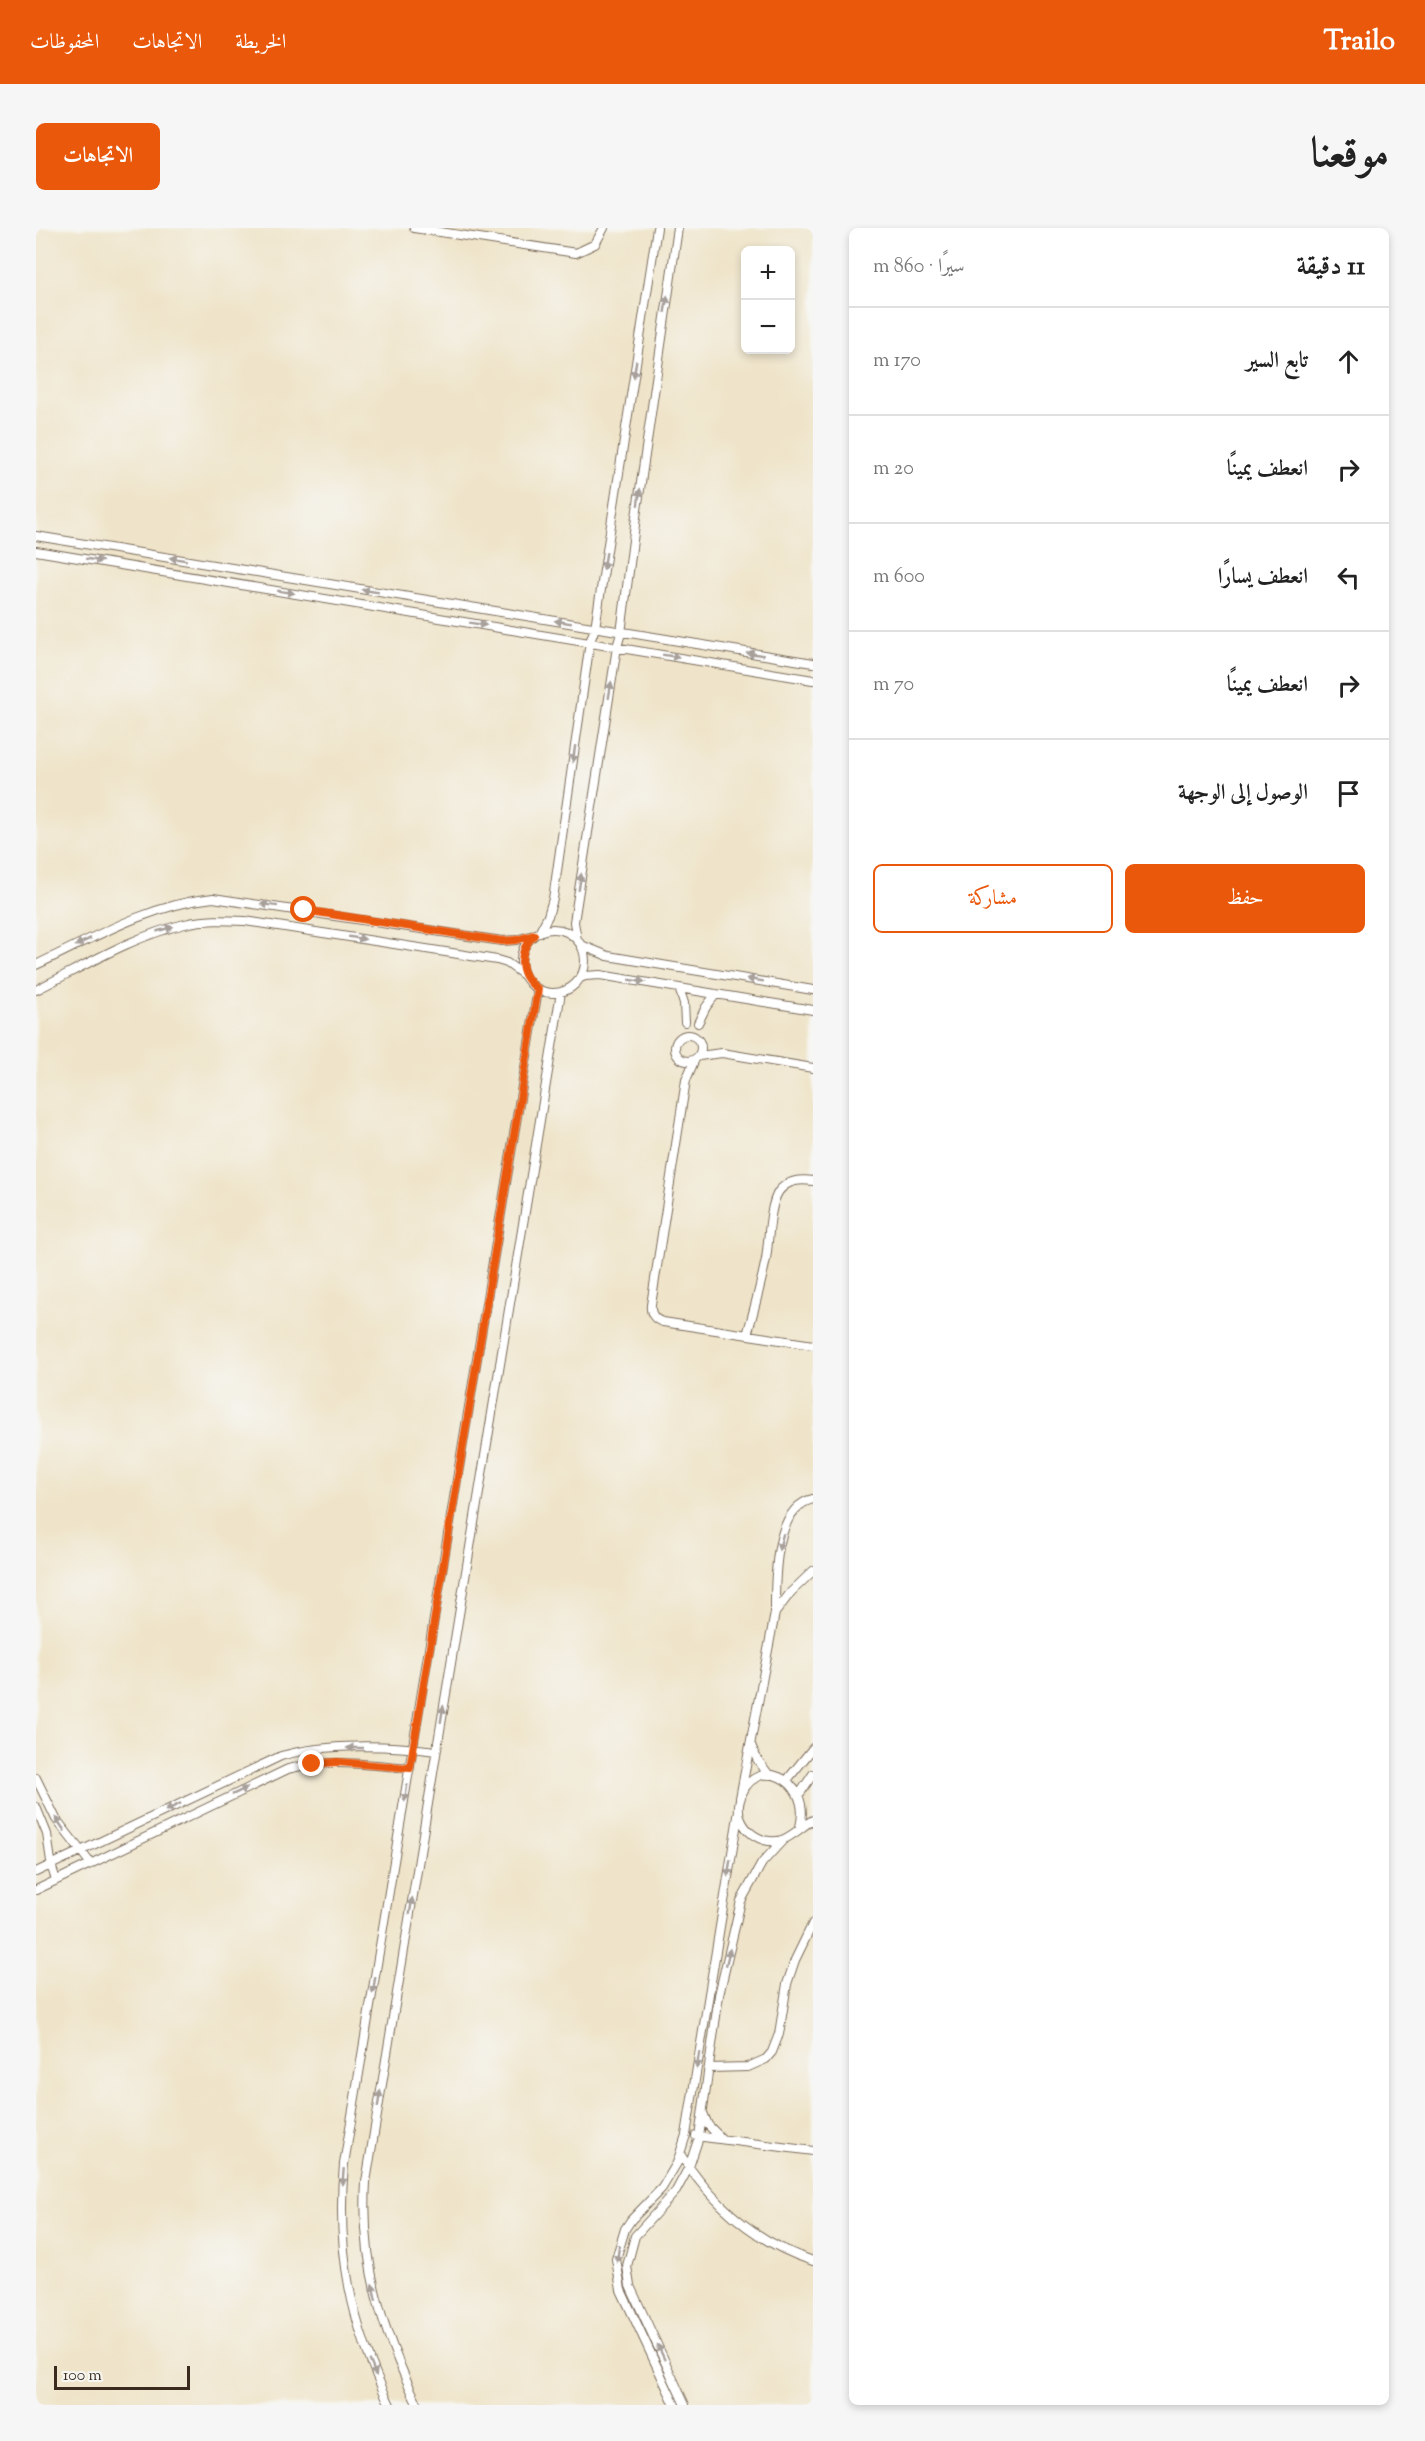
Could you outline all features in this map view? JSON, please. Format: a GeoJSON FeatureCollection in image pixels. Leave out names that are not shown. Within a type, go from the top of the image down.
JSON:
{"type":"FeatureCollection","features":[{"type":"Feature","properties":{"kind":"street"},"geometry":{"type":"LineString","coordinates":[[414,228],[576,253],[595,244],[604,228]]}},
{"type":"Feature","properties":{"kind":"street"},"geometry":{"type":"LineString","coordinates":[[525,976],[522,969],[522,954],[551,908],[590,642],[595,628],[657,228]]}},
{"type":"Feature","properties":{"kind":"street"},"geometry":{"type":"LineString","coordinates":[[580,978],[585,965],[574,922],[616,648],[621,633],[678,228]]}},
{"type":"Feature","properties":{"kind":"street"},"geometry":{"type":"LineString","coordinates":[[36,536],[813,663]]}},
{"type":"Feature","properties":{"kind":"street"},"geometry":{"type":"LineString","coordinates":[[36,551],[813,680]]}},
{"type":"Feature","properties":{"kind":"street"},"geometry":{"type":"LineString","coordinates":[[36,965],[141,915],[186,901],[213,898],[502,941],[559,930],[579,943],[608,956],[813,990]]}},
{"type":"Feature","properties":{"kind":"street"},"geometry":{"type":"LineString","coordinates":[[36,990],[153,933],[186,923],[211,920],[245,921],[496,960],[507,963],[538,989],[551,993],[568,989],[585,976],[600,975],[813,1010]]}},
{"type":"Feature","properties":{"kind":"street"},"geometry":{"type":"LineString","coordinates":[[679,988],[684,1003],[684,1029],[675,1046],[686,1080]]}},
{"type":"Feature","properties":{"kind":"street"},"geometry":{"type":"LineString","coordinates":[[390,2405],[364,2347],[351,2303],[344,2258],[341,2211],[344,2164],[538,989]]}},
{"type":"Feature","properties":{"kind":"street"},"geometry":{"type":"LineString","coordinates":[[418,2405],[394,2353],[377,2307],[367,2254],[365,2202],[369,2162],[561,992]]}},
{"type":"Feature","properties":{"kind":"street"},"geometry":{"type":"LineString","coordinates":[[716,994],[706,1007],[696,1030],[700,1043],[697,1057],[686,1080],[651,1309],[653,1316],[659,1321],[813,1346]]}},
{"type":"Feature","properties":{"kind":"street"},"geometry":{"type":"LineString","coordinates":[[684,1029],[696,1030]]}},
{"type":"Feature","properties":{"kind":"street"},"geometry":{"type":"LineString","coordinates":[[700,1043],[722,1053],[813,1068]]}},
{"type":"Feature","properties":{"kind":"street"},"geometry":{"type":"LineString","coordinates":[[681,1059],[688,1061],[697,1057],[722,1053]]}},
{"type":"Feature","properties":{"kind":"street"},"geometry":{"type":"LineString","coordinates":[[747,1335],[762,1275],[775,1199],[790,1182],[813,1181]]}},
{"type":"Feature","properties":{"kind":"street"},"geometry":{"type":"LineString","coordinates":[[675,2405],[618,2280],[618,2249],[631,2220],[662,2188],[681,2154],[686,2135],[740,1798],[775,1614],[776,1570],[789,1515],[801,1502],[813,1499]]}},
{"type":"Feature","properties":{"kind":"street"},"geometry":{"type":"LineString","coordinates":[[775,1614],[791,1592],[813,1572]]}},
{"type":"Feature","properties":{"kind":"street"},"geometry":{"type":"LineString","coordinates":[[750,1742],[757,1759],[769,1775]]}},
{"type":"Feature","properties":{"kind":"street"},"geometry":{"type":"LineString","coordinates":[[36,1872],[281,1756],[321,1749],[414,1748],[436,1751]]}},
{"type":"Feature","properties":{"kind":"street"},"geometry":{"type":"LineString","coordinates":[[788,1779],[813,1748]]}},
{"type":"Feature","properties":{"kind":"street"},"geometry":{"type":"LineString","coordinates":[[36,1890],[288,1769],[337,1762],[410,1768]]}},
{"type":"Feature","properties":{"kind":"street"},"geometry":{"type":"LineString","coordinates":[[800,1827],[806,1810],[802,1792],[813,1774]]}},
{"type":"Feature","properties":{"kind":"street"},"geometry":{"type":"LineString","coordinates":[[740,1798],[751,1782],[769,1775],[788,1779],[802,1792],[813,1797]]}},
{"type":"Feature","properties":{"kind":"street"},"geometry":{"type":"LineString","coordinates":[[36,1778],[56,1819],[91,1864]]}},
{"type":"Feature","properties":{"kind":"street"},"geometry":{"type":"LineString","coordinates":[[36,1807],[47,1834],[51,1865],[56,1880]]}},
{"type":"Feature","properties":{"kind":"street"},"geometry":{"type":"LineString","coordinates":[[739,1810],[744,1827],[758,1838],[783,1840]]}},
{"type":"Feature","properties":{"kind":"street"},"geometry":{"type":"LineString","coordinates":[[685,2405],[630,2286],[628,2255],[641,2227],[667,2202],[689,2167],[699,2137],[719,1995],[741,1901],[762,1863],[783,1840],[813,1820]]}},
{"type":"Feature","properties":{"kind":"street"},"geometry":{"type":"LineString","coordinates":[[709,2068],[748,2067],[766,2059],[772,2052],[779,2034],[790,1976],[805,1936],[813,1923]]}},
{"type":"Feature","properties":{"kind":"street"},"geometry":{"type":"LineString","coordinates":[[709,1994],[719,1995]]}},
{"type":"Feature","properties":{"kind":"street"},"geometry":{"type":"LineString","coordinates":[[702,2111],[708,2125],[724,2140]]}},
{"type":"Feature","properties":{"kind":"street"},"geometry":{"type":"LineString","coordinates":[[686,2135],[813,2151]]}},
{"type":"Feature","properties":{"kind":"street"},"geometry":{"type":"LineString","coordinates":[[681,2154],[718,2204],[736,2220],[776,2246],[813,2261]]}},
{"type":"Feature","properties":{"kind":"street"},"geometry":{"type":"LineString","coordinates":[[631,2220],[641,2227]]}},
{"type":"Feature","properties":{"kind":"route"},"geometry":{"type":"LineString","coordinates":[[304,910],[502,941],[524,939],[534,935],[522,954],[522,969],[525,976],[538,989],[410,1768],[337,1762],[312,1764]]}}]}
